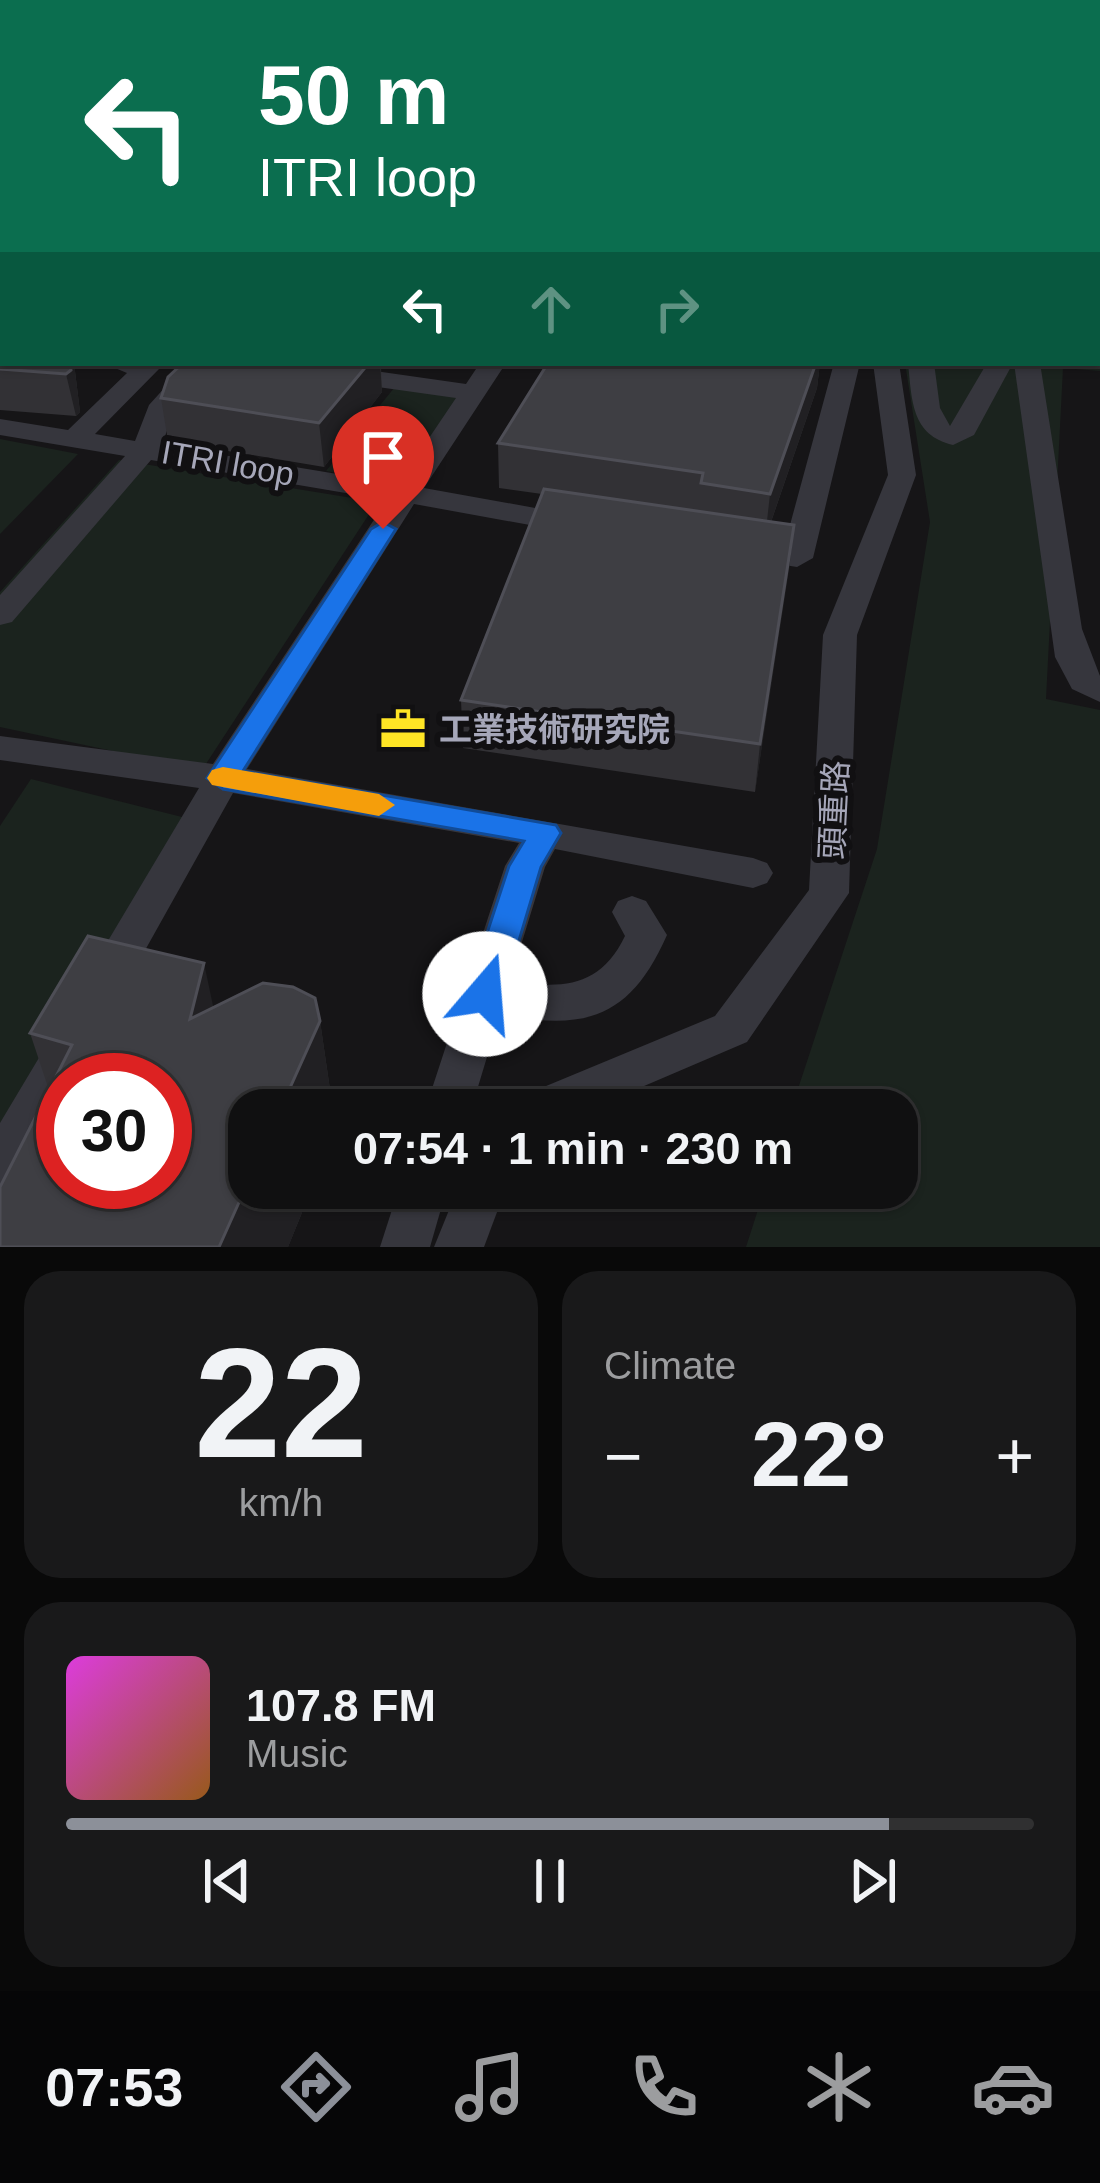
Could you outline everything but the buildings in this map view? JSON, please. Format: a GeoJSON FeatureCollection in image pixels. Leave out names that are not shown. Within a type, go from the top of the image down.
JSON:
{"type":"FeatureCollection","features":[{"type":"Feature","properties":{"kind":"street"},"geometry":{"type":"LineString","coordinates":[[76,438],[147,368],[135,366]]}},
{"type":"Feature","properties":{"kind":"street"},"geometry":{"type":"LineString","coordinates":[[0,615],[147,448],[162,405],[198,366]]}},
{"type":"Feature","properties":{"kind":"street"},"geometry":{"type":"LineString","coordinates":[[285,366],[473,393]]}},
{"type":"Feature","properties":{"kind":"street"},"geometry":{"type":"LineString","coordinates":[[0,1167],[223,778],[492,366]]}},
{"type":"Feature","properties":{"kind":"street"},"geometry":{"type":"LineString","coordinates":[[727,548],[797,558],[846,366]]}},
{"type":"Feature","properties":{"kind":"street","name":"頭重路"},"geometry":{"type":"LineString","coordinates":[[588,1089],[731,1029],[829,892],[840,635],[902,475],[886,366]]}},
{"type":"Feature","properties":{"kind":"street"},"geometry":{"type":"LineString","coordinates":[[921,366],[930,425],[940,435],[953,437],[964,429],[998,366]]}},
{"type":"Feature","properties":{"kind":"street"},"geometry":{"type":"LineString","coordinates":[[1027,366],[1065,629],[1076,671],[1087,687],[1100,691]]}},
{"type":"Feature","properties":{"kind":"street","name":"ITRI loop"},"geometry":{"type":"LineString","coordinates":[[0,427],[147,448],[608,530]]}},
{"type":"Feature","properties":{"kind":"street"},"geometry":{"type":"LineString","coordinates":[[8,760],[223,778],[754,873]]}},
{"type":"Feature","properties":{"kind":"street"},"geometry":{"type":"LineString","coordinates":[[455,1089],[525,866],[545,833]]}},
{"type":"Feature","properties":{"kind":"street"},"geometry":{"type":"LineString","coordinates":[[485,994],[554,1009],[599,996],[634,968],[646,935],[632,912]]}},
{"type":"Feature","properties":{"kind":"street"},"geometry":{"type":"LineString","coordinates":[[405,1247],[417,1209]]}},
{"type":"Feature","properties":{"kind":"street"},"geometry":{"type":"LineString","coordinates":[[459,1247],[474,1209]]}},
{"type":"Feature","properties":{"kind":"shaded area"},"geometry":{"type":"Polygon","coordinates":[[[905,366],[1100,366],[1100,371],[1063,368],[1046,699],[1100,710],[1100,1247],[746,1247],[758,1209],[918,1209],[918,1089],[798,1089],[877,849],[930,522],[905,366]]]}},
{"type":"Feature","properties":{"kind":"shaded area"},"geometry":{"type":"Polygon","coordinates":[[[395,387],[459,398],[403,484],[326,471],[395,387]]]}},
{"type":"Feature","properties":{"kind":"shaded area"},"geometry":{"type":"Polygon","coordinates":[[[0,439],[78,454],[0,534],[0,439]]]}},
{"type":"Feature","properties":{"kind":"shaded area"},"geometry":{"type":"Polygon","coordinates":[[[119,460],[377,502],[202,770],[0,727],[0,592],[119,460]]]}},
{"type":"Feature","properties":{"kind":"shaded area"},"geometry":{"type":"Polygon","coordinates":[[[31,779],[186,818],[52,1053],[36,1053],[36,1080],[0,1143],[0,826],[31,779]]]}},
{"type":"Feature","properties":{"kind":"slow traffic"},"geometry":{"type":"LineString","coordinates":[[223,778],[379,805]]}},
{"type":"Feature","properties":{"kind":"place","name":"工業技術研究院"},"geometry":{"type":"Point","coordinates":[403,729]}},
{"type":"Feature","properties":{"kind":"route"},"geometry":{"type":"LineString","coordinates":[[383,529],[223,778],[545,833],[525,866],[485,994]]}}]}
